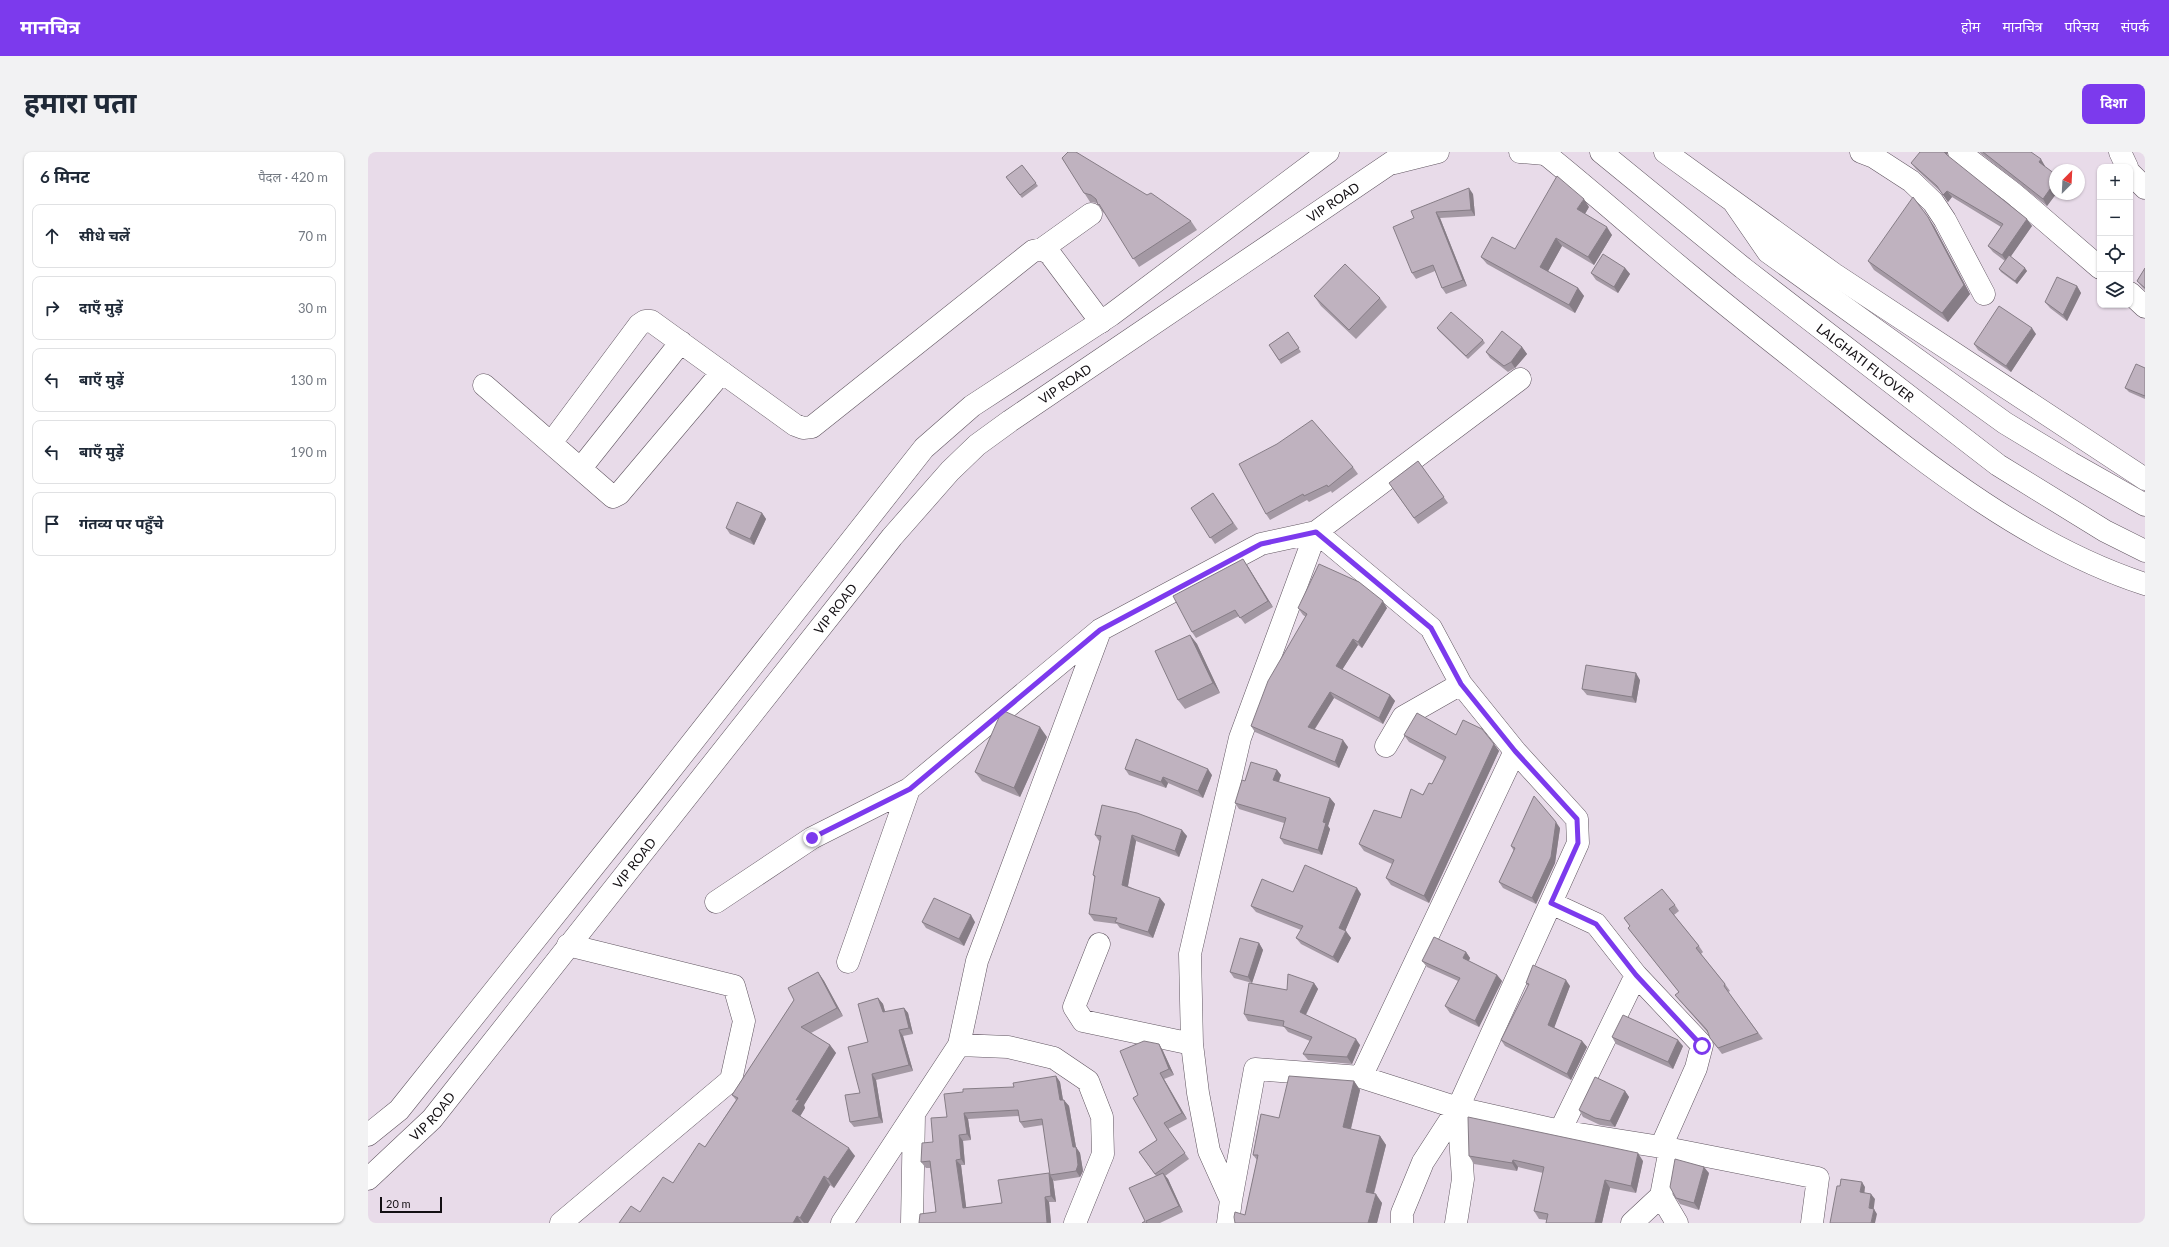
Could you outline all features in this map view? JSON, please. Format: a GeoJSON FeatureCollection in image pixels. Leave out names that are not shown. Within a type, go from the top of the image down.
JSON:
{"type":"FeatureCollection","features":[{"type":"Feature","properties":{"kind":"street"},"geometry":{"type":"LineString","coordinates":[[368,1135],[399,1110],[660,783],[924,448],[972,406],[1101,322],[1327,152]]}},
{"type":"Feature","properties":{"kind":"street","name":"VIP ROAD"},"geometry":{"type":"LineString","coordinates":[[368,1179],[432,1120],[568,945],[892,537],[928,495],[977,445],[1010,421],[1400,158],[1438,152]]}},
{"type":"Feature","properties":{"kind":"street"},"geometry":{"type":"LineString","coordinates":[[1520,152],[1544,153],[1694,278],[1895,439],[1988,504],[2061,549],[2108,572],[2145,584]]}},
{"type":"Feature","properties":{"kind":"street","name":"LALGHATI FLYOVER"},"geometry":{"type":"LineString","coordinates":[[1600,152],[1743,268],[1998,465],[2062,506],[2140,549]]}},
{"type":"Feature","properties":{"kind":"street"},"geometry":{"type":"LineString","coordinates":[[1665,152],[1834,274],[2145,478]]}},
{"type":"Feature","properties":{"kind":"street"},"geometry":{"type":"LineString","coordinates":[[1861,152],[1874,157],[1911,181],[1933,202],[1945,220],[1984,294]]}},
{"type":"Feature","properties":{"kind":"street"},"geometry":{"type":"LineString","coordinates":[[1959,152],[2013,194],[2097,265]]}},
{"type":"Feature","properties":{"kind":"street"},"geometry":{"type":"LineString","coordinates":[[2120,152],[2126,164]]}},
{"type":"Feature","properties":{"kind":"street"},"geometry":{"type":"LineString","coordinates":[[2133,176],[2145,188]]}},
{"type":"Feature","properties":{"kind":"street"},"geometry":{"type":"LineString","coordinates":[[1735,204],[1768,252],[2005,423],[2071,464],[2145,504]]}},
{"type":"Feature","properties":{"kind":"street"},"geometry":{"type":"LineString","coordinates":[[551,443],[639,325],[645,321],[651,321],[681,342],[795,426],[803,428],[812,427],[1033,251],[1042,249],[1090,214]]}},
{"type":"Feature","properties":{"kind":"street"},"geometry":{"type":"LineString","coordinates":[[1042,249],[1050,254],[1101,322]]}},
{"type":"Feature","properties":{"kind":"street"},"geometry":{"type":"LineString","coordinates":[[2133,297],[2145,307]]}},
{"type":"Feature","properties":{"kind":"street"},"geometry":{"type":"LineString","coordinates":[[581,468],[681,342]]}},
{"type":"Feature","properties":{"kind":"street"},"geometry":{"type":"LineString","coordinates":[[484,385],[613,497],[619,494],[722,372]]}},
{"type":"Feature","properties":{"kind":"street"},"geometry":{"type":"LineString","coordinates":[[716,902],[812,838],[910,789],[1100,630],[1261,544],[1316,532],[1520,379]]}},
{"type":"Feature","properties":{"kind":"street"},"geometry":{"type":"LineString","coordinates":[[1316,532],[1431,628],[1461,684],[1515,751],[1577,819],[1578,843],[1458,1108],[1423,1162],[1402,1213],[1402,1223]]}},
{"type":"Feature","properties":{"kind":"street"},"geometry":{"type":"LineString","coordinates":[[1231,1200],[1209,1150],[1192,1044],[1190,954],[1240,738],[1316,532]]}},
{"type":"Feature","properties":{"kind":"street"},"geometry":{"type":"LineString","coordinates":[[842,1223],[959,1045],[977,961],[1100,630]]}},
{"type":"Feature","properties":{"kind":"street"},"geometry":{"type":"LineString","coordinates":[[1386,746],[1403,717],[1461,684]]}},
{"type":"Feature","properties":{"kind":"street"},"geometry":{"type":"LineString","coordinates":[[1361,1077],[1515,751]]}},
{"type":"Feature","properties":{"kind":"street"},"geometry":{"type":"LineString","coordinates":[[848,962],[910,789]]}},
{"type":"Feature","properties":{"kind":"street"},"geometry":{"type":"LineString","coordinates":[[1551,903],[1596,924],[1636,975],[1702,1046],[1696,1068],[1666,1148],[1661,1196],[1676,1223]]}},
{"type":"Feature","properties":{"kind":"street"},"geometry":{"type":"LineString","coordinates":[[1099,944],[1074,1007],[1083,1021],[1192,1044]]}},
{"type":"Feature","properties":{"kind":"street"},"geometry":{"type":"LineString","coordinates":[[561,1223],[731,1080],[744,1021],[734,986],[568,945]]}},
{"type":"Feature","properties":{"kind":"street"},"geometry":{"type":"LineString","coordinates":[[1560,1131],[1636,975]]}},
{"type":"Feature","properties":{"kind":"street"},"geometry":{"type":"LineString","coordinates":[[959,1045],[1008,1047],[1054,1058],[1088,1081],[1102,1117],[1103,1154],[1076,1223]]}},
{"type":"Feature","properties":{"kind":"street"},"geometry":{"type":"LineString","coordinates":[[1228,1223],[1255,1069],[1361,1077],[1458,1108],[1560,1131],[1666,1148],[1818,1178],[1812,1223]]}},
{"type":"Feature","properties":{"kind":"street"},"geometry":{"type":"LineString","coordinates":[[1456,1223],[1463,1179],[1458,1108]]}},
{"type":"Feature","properties":{"kind":"street"},"geometry":{"type":"LineString","coordinates":[[912,1223],[914,1114]]}},
{"type":"Feature","properties":{"kind":"street"},"geometry":{"type":"LineString","coordinates":[[1632,1223],[1661,1196]]}},
{"type":"Feature","properties":{"kind":"building"},"geometry":{"type":"Polygon","coordinates":[[[1068,152],[1076,152],[1147,195],[1151,193],[1191,221],[1133,259],[1099,204],[1098,205],[1096,199],[1091,195],[1084,193],[1062,158],[1068,152]]]}},
{"type":"Feature","properties":{"kind":"building"},"geometry":{"type":"Polygon","coordinates":[[[1920,152],[1944,152],[2027,219],[2002,255],[1988,246],[2003,224],[1947,191],[1943,195],[1937,186],[1911,163],[1920,152]]]}},
{"type":"Feature","properties":{"kind":"building"},"geometry":{"type":"Polygon","coordinates":[[[1983,152],[2031,152],[2041,159],[2039,162],[2049,170],[2049,190],[2043,199],[1983,152]]]}},
{"type":"Feature","properties":{"kind":"building"},"geometry":{"type":"Polygon","coordinates":[[[1022,165],[1036,183],[1020,195],[1006,177],[1022,165]]]}},
{"type":"Feature","properties":{"kind":"building"},"geometry":{"type":"Polygon","coordinates":[[[1557,176],[1584,199],[1577,209],[1607,227],[1588,257],[1556,238],[1540,267],[1578,288],[1569,305],[1481,257],[1492,237],[1515,249],[1557,176]]]}},
{"type":"Feature","properties":{"kind":"building"},"geometry":{"type":"Polygon","coordinates":[[[1469,188],[1471,210],[1436,212],[1463,280],[1442,288],[1433,265],[1412,273],[1393,227],[1414,218],[1411,211],[1469,188]]]}},
{"type":"Feature","properties":{"kind":"building"},"geometry":{"type":"Polygon","coordinates":[[[1913,197],[1928,217],[1964,285],[1942,313],[1868,261],[1913,197]]]}},
{"type":"Feature","properties":{"kind":"building"},"geometry":{"type":"Polygon","coordinates":[[[1603,254],[1625,268],[1614,287],[1591,273],[1603,254]]]}},
{"type":"Feature","properties":{"kind":"building"},"geometry":{"type":"Polygon","coordinates":[[[2009,255],[2025,268],[2015,281],[1999,269],[2009,255]]]}},
{"type":"Feature","properties":{"kind":"building"},"geometry":{"type":"Polygon","coordinates":[[[1345,264],[1380,298],[1349,330],[1314,296],[1345,264]]]}},
{"type":"Feature","properties":{"kind":"building"},"geometry":{"type":"Polygon","coordinates":[[[2145,268],[2145,288],[2137,281],[2145,268]]]}},
{"type":"Feature","properties":{"kind":"building"},"geometry":{"type":"Polygon","coordinates":[[[2057,277],[2077,286],[2063,315],[2045,302],[2057,277]]]}},
{"type":"Feature","properties":{"kind":"building"},"geometry":{"type":"Polygon","coordinates":[[[1999,306],[2032,328],[2006,366],[1974,344],[1999,306]]]}},
{"type":"Feature","properties":{"kind":"building"},"geometry":{"type":"Polygon","coordinates":[[[1451,312],[1483,340],[1466,356],[1437,328],[1451,312]]]}},
{"type":"Feature","properties":{"kind":"building"},"geometry":{"type":"Polygon","coordinates":[[[1502,331],[1522,347],[1511,362],[1504,366],[1486,352],[1502,331]]]}},
{"type":"Feature","properties":{"kind":"building"},"geometry":{"type":"Polygon","coordinates":[[[1288,332],[1299,348],[1279,360],[1269,345],[1288,332]]]}},
{"type":"Feature","properties":{"kind":"building"},"geometry":{"type":"Polygon","coordinates":[[[2136,364],[2145,368],[2145,396],[2125,388],[2136,364]]]}},
{"type":"Feature","properties":{"kind":"building"},"geometry":{"type":"Polygon","coordinates":[[[1312,420],[1353,467],[1328,487],[1327,485],[1304,496],[1303,494],[1266,514],[1239,464],[1277,444],[1312,420]]]}},
{"type":"Feature","properties":{"kind":"building"},"geometry":{"type":"Polygon","coordinates":[[[1418,461],[1444,497],[1414,518],[1389,483],[1418,461]]]}},
{"type":"Feature","properties":{"kind":"building"},"geometry":{"type":"Polygon","coordinates":[[[1213,493],[1233,523],[1210,538],[1191,508],[1213,493]]]}},
{"type":"Feature","properties":{"kind":"building"},"geometry":{"type":"Polygon","coordinates":[[[737,502],[762,513],[750,539],[726,528],[737,502]]]}},
{"type":"Feature","properties":{"kind":"building"},"geometry":{"type":"Polygon","coordinates":[[[1243,559],[1268,601],[1240,618],[1235,610],[1192,632],[1173,596],[1243,559]]]}},
{"type":"Feature","properties":{"kind":"building"},"geometry":{"type":"Polygon","coordinates":[[[1319,564],[1359,582],[1383,601],[1358,642],[1353,639],[1336,666],[1390,695],[1379,718],[1330,692],[1308,727],[1343,740],[1335,762],[1251,726],[1268,681],[1307,614],[1298,608],[1319,564]]]}},
{"type":"Feature","properties":{"kind":"building"},"geometry":{"type":"Polygon","coordinates":[[[1190,635],[1213,683],[1178,700],[1155,651],[1190,635]]]}},
{"type":"Feature","properties":{"kind":"building"},"geometry":{"type":"Polygon","coordinates":[[[1586,665],[1636,673],[1632,697],[1582,689],[1586,665]]]}},
{"type":"Feature","properties":{"kind":"building"},"geometry":{"type":"Polygon","coordinates":[[[1004,711],[1040,727],[1014,788],[975,772],[1000,715],[1004,711]]]}},
{"type":"Feature","properties":{"kind":"building"},"geometry":{"type":"Polygon","coordinates":[[[1417,713],[1456,735],[1463,720],[1482,729],[1494,744],[1424,896],[1386,878],[1394,860],[1359,844],[1374,810],[1401,818],[1411,789],[1423,795],[1429,783],[1432,784],[1446,757],[1404,735],[1417,713]]]}},
{"type":"Feature","properties":{"kind":"building"},"geometry":{"type":"Polygon","coordinates":[[[1136,739],[1208,769],[1198,791],[1163,777],[1161,782],[1125,769],[1136,739]]]}},
{"type":"Feature","properties":{"kind":"building"},"geometry":{"type":"Polygon","coordinates":[[[1251,762],[1277,770],[1273,780],[1330,798],[1323,822],[1326,823],[1318,850],[1280,838],[1286,818],[1235,803],[1242,780],[1245,781],[1251,762]]]}},
{"type":"Feature","properties":{"kind":"building"},"geometry":{"type":"Polygon","coordinates":[[[1534,796],[1556,822],[1551,857],[1532,898],[1499,882],[1515,848],[1511,846],[1534,796]]]}},
{"type":"Feature","properties":{"kind":"building"},"geometry":{"type":"Polygon","coordinates":[[[1102,805],[1137,813],[1182,830],[1175,851],[1132,835],[1122,885],[1160,898],[1148,932],[1115,922],[1117,918],[1089,914],[1095,876],[1093,875],[1101,836],[1095,835],[1102,805]]]}},
{"type":"Feature","properties":{"kind":"building"},"geometry":{"type":"Polygon","coordinates":[[[1305,865],[1357,888],[1339,928],[1346,931],[1333,957],[1296,938],[1303,926],[1251,906],[1262,879],[1293,892],[1305,865]]]}},
{"type":"Feature","properties":{"kind":"building"},"geometry":{"type":"Polygon","coordinates":[[[1662,889],[1675,905],[1669,909],[1699,946],[1696,948],[1725,984],[1724,986],[1758,1033],[1718,1048],[1710,1038],[1707,1030],[1675,995],[1679,992],[1628,928],[1630,926],[1624,918],[1662,889]]]}},
{"type":"Feature","properties":{"kind":"building"},"geometry":{"type":"Polygon","coordinates":[[[934,898],[971,915],[959,939],[922,922],[934,898]]]}},
{"type":"Feature","properties":{"kind":"building"},"geometry":{"type":"Polygon","coordinates":[[[1434,937],[1466,952],[1463,958],[1497,975],[1475,1021],[1445,1006],[1460,978],[1422,961],[1434,937]]]}},
{"type":"Feature","properties":{"kind":"building"},"geometry":{"type":"Polygon","coordinates":[[[1240,938],[1259,943],[1248,977],[1230,972],[1240,938]]]}},
{"type":"Feature","properties":{"kind":"building"},"geometry":{"type":"Polygon","coordinates":[[[1533,965],[1566,980],[1548,1025],[1582,1041],[1567,1074],[1501,1040],[1529,984],[1526,983],[1533,965]]]}},
{"type":"Feature","properties":{"kind":"building"},"geometry":{"type":"Polygon","coordinates":[[[818,972],[837,1008],[801,1027],[830,1045],[796,1100],[800,1099],[792,1111],[849,1148],[828,1179],[824,1176],[800,1218],[797,1216],[793,1223],[619,1223],[631,1206],[640,1212],[663,1177],[673,1183],[699,1143],[705,1147],[738,1098],[732,1095],[794,1000],[788,988],[818,972]]]}},
{"type":"Feature","properties":{"kind":"building"},"geometry":{"type":"Polygon","coordinates":[[[1288,974],[1314,983],[1300,1012],[1356,1039],[1347,1057],[1303,1054],[1312,1037],[1283,1026],[1284,1021],[1244,1014],[1249,983],[1287,990],[1288,974]]]}},
{"type":"Feature","properties":{"kind":"building"},"geometry":{"type":"Polygon","coordinates":[[[878,998],[883,1012],[904,1008],[909,1028],[899,1030],[909,1065],[872,1074],[879,1117],[850,1122],[845,1095],[860,1093],[848,1047],[868,1042],[858,1004],[878,998]]]}},
{"type":"Feature","properties":{"kind":"building"},"geometry":{"type":"Polygon","coordinates":[[[1623,1015],[1678,1040],[1668,1062],[1612,1037],[1623,1015]]]}},
{"type":"Feature","properties":{"kind":"building"},"geometry":{"type":"Polygon","coordinates":[[[1144,1041],[1159,1044],[1169,1069],[1160,1073],[1182,1113],[1164,1123],[1185,1153],[1155,1174],[1139,1152],[1157,1140],[1133,1098],[1138,1095],[1120,1051],[1144,1041]]]}},
{"type":"Feature","properties":{"kind":"building"},"geometry":{"type":"Polygon","coordinates":[[[1056,1076],[1060,1100],[1064,1100],[1073,1147],[1076,1147],[1078,1165],[1076,1171],[1050,1175],[1042,1119],[1020,1122],[1018,1110],[964,1113],[967,1134],[959,1135],[961,1159],[956,1160],[963,1208],[1002,1203],[998,1180],[1049,1173],[1051,1196],[1045,1197],[1047,1223],[919,1223],[920,1214],[936,1212],[930,1161],[921,1162],[922,1143],[933,1142],[931,1118],[947,1117],[944,1094],[963,1092],[963,1089],[1014,1087],[1013,1083],[1056,1076]]]}},
{"type":"Feature","properties":{"kind":"building"},"geometry":{"type":"Polygon","coordinates":[[[1289,1076],[1354,1081],[1343,1127],[1380,1136],[1366,1192],[1376,1194],[1368,1223],[1235,1223],[1235,1212],[1245,1215],[1258,1155],[1253,1155],[1261,1114],[1279,1118],[1289,1076]]]}},
{"type":"Feature","properties":{"kind":"building"},"geometry":{"type":"Polygon","coordinates":[[[1595,1077],[1625,1091],[1610,1121],[1595,1118],[1579,1110],[1595,1077]]]}},
{"type":"Feature","properties":{"kind":"building"},"geometry":{"type":"Polygon","coordinates":[[[1468,1117],[1638,1153],[1631,1186],[1605,1180],[1595,1223],[1546,1223],[1548,1214],[1534,1211],[1544,1167],[1513,1160],[1512,1163],[1469,1156],[1468,1117]]]}},
{"type":"Feature","properties":{"kind":"building"},"geometry":{"type":"Polygon","coordinates":[[[1675,1159],[1704,1167],[1694,1203],[1676,1198],[1670,1187],[1675,1159]]]}},
{"type":"Feature","properties":{"kind":"building"},"geometry":{"type":"Polygon","coordinates":[[[1163,1173],[1179,1206],[1146,1221],[1147,1223],[1142,1223],[1145,1221],[1129,1188],[1163,1173]]]}},
{"type":"Feature","properties":{"kind":"building"},"geometry":{"type":"Polygon","coordinates":[[[1841,1179],[1862,1182],[1860,1192],[1871,1194],[1869,1208],[1874,1209],[1871,1223],[1830,1223],[1837,1186],[1840,1186],[1841,1179]]]}},
{"type":"Feature","properties":{"kind":"route"},"geometry":{"type":"LineString","coordinates":[[812,838],[910,789],[1100,630],[1261,544],[1316,532],[1431,628],[1461,684],[1515,751],[1577,819],[1578,843],[1551,903],[1596,924],[1636,975],[1702,1046]]}}]}
